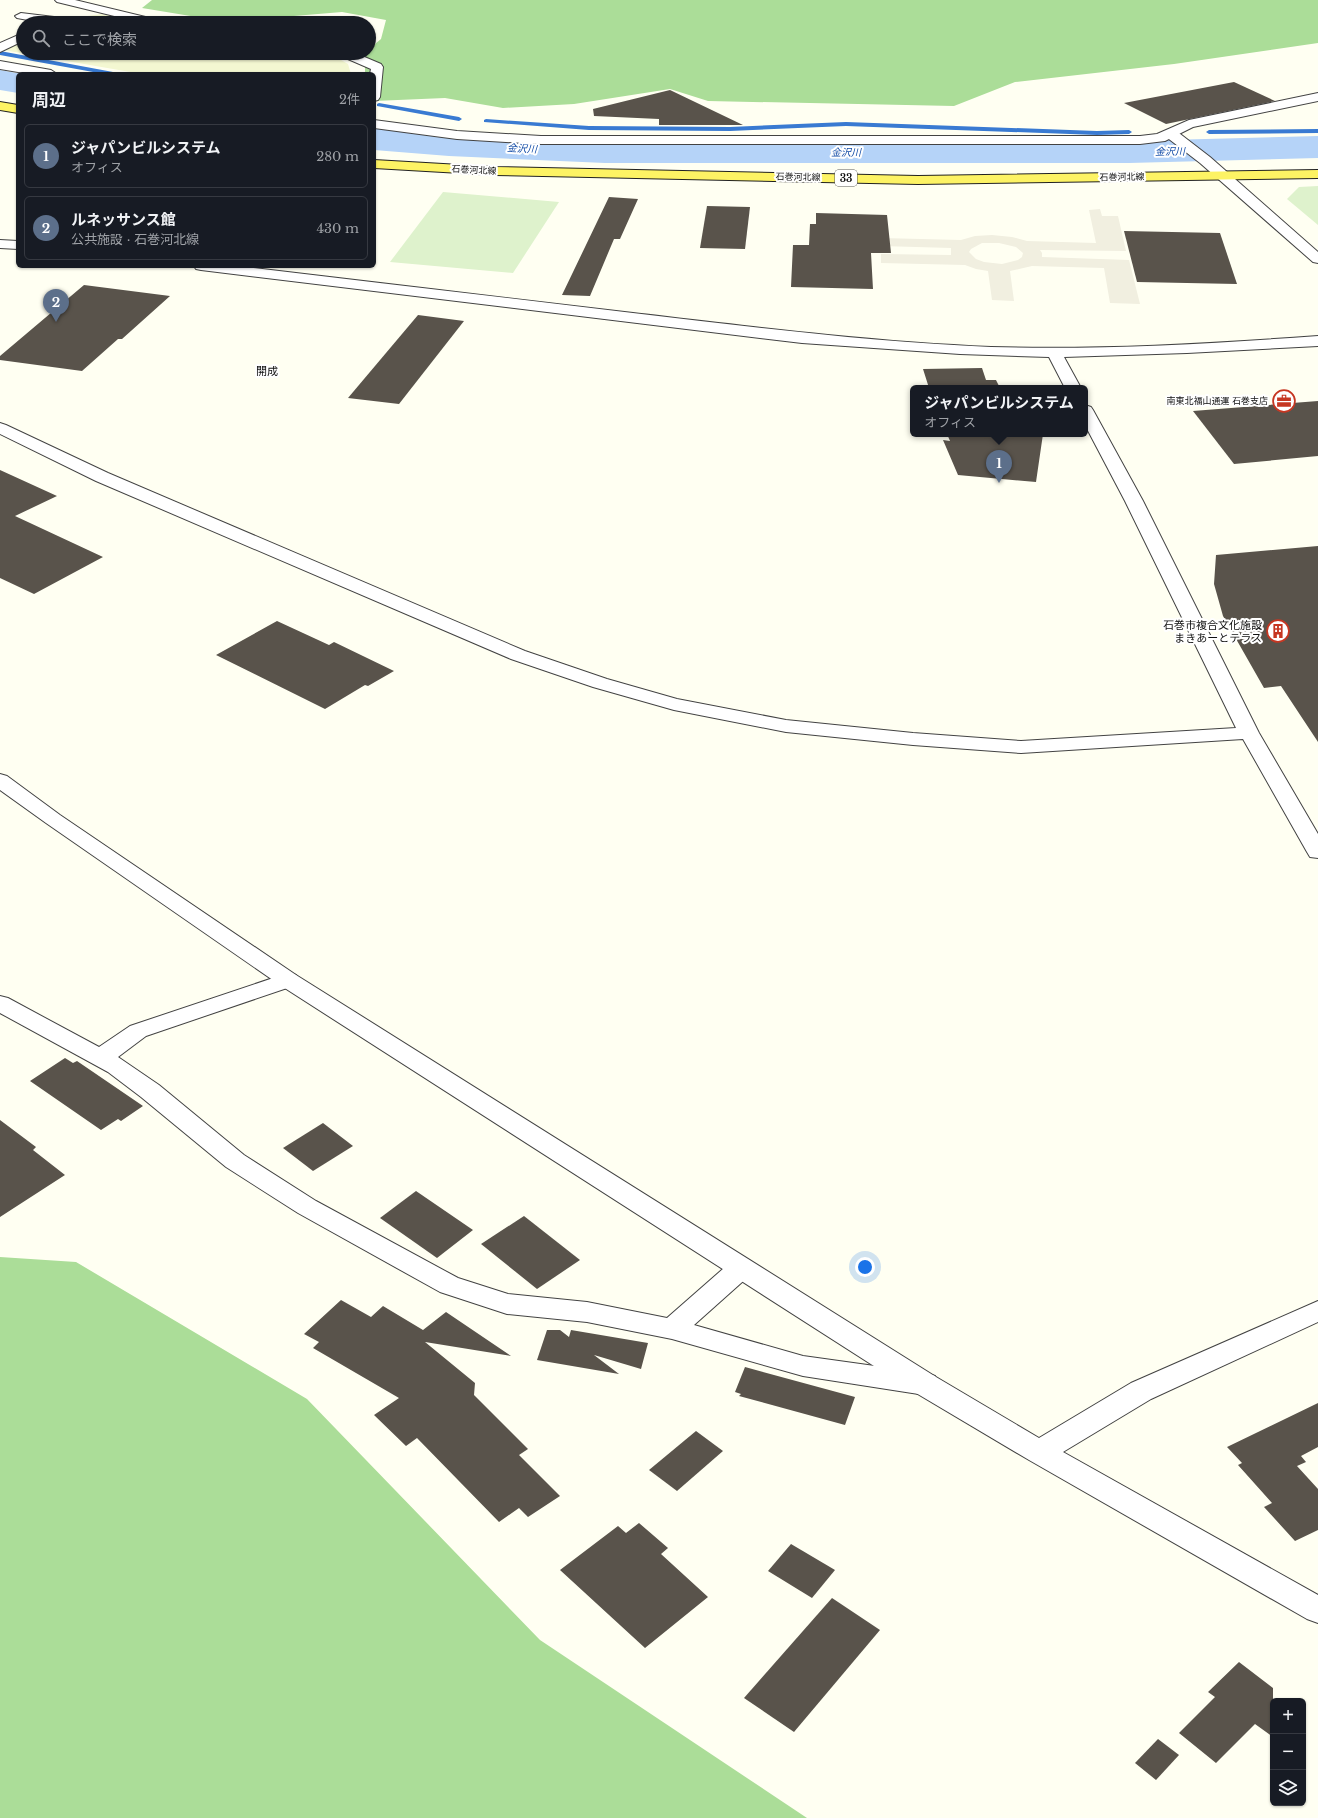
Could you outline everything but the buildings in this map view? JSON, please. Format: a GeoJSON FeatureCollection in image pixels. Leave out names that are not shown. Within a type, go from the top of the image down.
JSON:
{"type":"FeatureCollection","features":[{"type":"Feature","properties":{"kind":"main road"},"geometry":{"type":"LineString","coordinates":[[0,106],[16,109]]}},
{"type":"Feature","properties":{"kind":"main road","name":"石巻河北線"},"geometry":{"type":"LineString","coordinates":[[376,164],[495,171],[918,180],[1318,174]]}},
{"type":"Feature","properties":{"kind":"street"},"geometry":{"type":"LineString","coordinates":[[61,0],[128,16]]}},
{"type":"Feature","properties":{"kind":"street"},"geometry":{"type":"LineString","coordinates":[[0,48],[16,40]]}},
{"type":"Feature","properties":{"kind":"street"},"geometry":{"type":"LineString","coordinates":[[361,60],[377,67],[376,77]]}},
{"type":"Feature","properties":{"kind":"street"},"geometry":{"type":"LineString","coordinates":[[0,65],[40,72]]}},
{"type":"Feature","properties":{"kind":"street"},"geometry":{"type":"LineString","coordinates":[[376,124],[410,131],[462,135],[608,140],[1140,140],[1160,138],[1189,124],[1318,97]]}},
{"type":"Feature","properties":{"kind":"street"},"geometry":{"type":"LineString","coordinates":[[1170,133],[1206,160],[1318,259]]}},
{"type":"Feature","properties":{"kind":"street"},"geometry":{"type":"LineString","coordinates":[[0,244],[16,245]]}},
{"type":"Feature","properties":{"kind":"street"},"geometry":{"type":"LineString","coordinates":[[219,268],[802,338],[938,348],[1054,352],[1233,347],[1318,341]]}},
{"type":"Feature","properties":{"kind":"street"},"geometry":{"type":"LineString","coordinates":[[1054,352],[1071,385]]}},
{"type":"Feature","properties":{"kind":"street"},"geometry":{"type":"LineString","coordinates":[[1088,416],[1134,502],[1249,734],[1318,852]]}},
{"type":"Feature","properties":{"kind":"street"},"geometry":{"type":"LineString","coordinates":[[0,428],[102,477],[518,655],[600,684],[674,704],[786,726],[913,740],[1021,747],[1249,734]]}},
{"type":"Feature","properties":{"kind":"street"},"geometry":{"type":"LineString","coordinates":[[0,780],[53,819],[288,980],[741,1268],[926,1384],[1039,1452],[1318,1610]]}},
{"type":"Feature","properties":{"kind":"street"},"geometry":{"type":"LineString","coordinates":[[100,1058],[138,1030],[288,980]]}},
{"type":"Feature","properties":{"kind":"street"},"geometry":{"type":"LineString","coordinates":[[0,1003],[116,1066],[150,1090],[234,1161],[307,1207],[449,1285],[507,1304],[588,1312],[672,1329],[803,1366],[926,1384]]}},
{"type":"Feature","properties":{"kind":"street"},"geometry":{"type":"LineString","coordinates":[[672,1329],[741,1268]]}},
{"type":"Feature","properties":{"kind":"street"},"geometry":{"type":"LineString","coordinates":[[1039,1452],[1141,1391],[1318,1311]]}},
{"type":"Feature","properties":{"kind":"green space"},"geometry":{"type":"Polygon","coordinates":[[[152,0],[1318,0],[1318,43],[1174,64],[1015,82],[954,106],[708,101],[670,89],[574,104],[503,108],[445,98],[376,101],[376,72],[365,72],[365,60],[376,60],[376,43],[381,39],[386,20],[376,18],[376,16],[364,16],[342,12],[294,16],[191,16],[142,8],[152,0]]]}},
{"type":"Feature","properties":{"kind":"green space"},"geometry":{"type":"Polygon","coordinates":[[[102,14],[111,16],[87,16],[102,14]]]}},
{"type":"Feature","properties":{"kind":"green space"},"geometry":{"type":"Polygon","coordinates":[[[16,44],[16,52],[3,50],[16,44]]]}},
{"type":"Feature","properties":{"kind":"green space"},"geometry":{"type":"Polygon","coordinates":[[[61,60],[341,60],[348,64],[350,72],[130,72],[61,60]]]}},
{"type":"Feature","properties":{"kind":"green space"},"geometry":{"type":"Polygon","coordinates":[[[1318,186],[1318,225],[1287,199],[1299,187],[1318,186]]]}},
{"type":"Feature","properties":{"kind":"green space"},"geometry":{"type":"Polygon","coordinates":[[[443,192],[559,202],[513,273],[390,262],[443,192]]]}},
{"type":"Feature","properties":{"kind":"green space"},"geometry":{"type":"Polygon","coordinates":[[[0,1257],[76,1262],[307,1399],[540,1640],[807,1818],[0,1818],[0,1257]]]}},
{"type":"Feature","properties":{"kind":"shaded area"},"geometry":{"type":"Polygon","coordinates":[[[1100,209],[1102,216],[1118,216],[1126,251],[1040,250],[1042,257],[1129,260],[1140,304],[1110,303],[1104,268],[1032,266],[1010,271],[1014,301],[992,300],[988,271],[965,265],[881,263],[881,254],[951,255],[951,248],[881,246],[881,238],[961,240],[975,236],[992,235],[1012,237],[1027,241],[1096,243],[1089,210],[1100,209]],[[982,243],[971,249],[969,252],[976,259],[984,262],[1002,264],[1018,260],[1022,257],[1023,253],[1016,247],[999,243],[982,243]]]}},
{"type":"Feature","properties":{"kind":"waterway"},"geometry":{"type":"LineString","coordinates":[[0,53],[16,56]]}},
{"type":"Feature","properties":{"kind":"waterway"},"geometry":{"type":"LineString","coordinates":[[38,60],[102,72]]}},
{"type":"Feature","properties":{"kind":"waterway","name":"金沢川"},"geometry":{"type":"LineString","coordinates":[[0,80],[16,83]]}},
{"type":"Feature","properties":{"kind":"waterway"},"geometry":{"type":"LineString","coordinates":[[379,105],[459,119]]}},
{"type":"Feature","properties":{"kind":"waterway"},"geometry":{"type":"LineString","coordinates":[[486,121],[589,128],[730,129],[846,124],[1097,133],[1129,132]]}},
{"type":"Feature","properties":{"kind":"waterway"},"geometry":{"type":"LineString","coordinates":[[1209,132],[1318,131]]}},
{"type":"Feature","properties":{"kind":"waterway","name":"金沢川"},"geometry":{"type":"LineString","coordinates":[[376,139],[449,145],[605,152],[1129,152],[1318,147]]}},
{"type":"Feature","properties":{"kind":"place","name":"ルネッサンス館"},"geometry":{"type":"Point","coordinates":[56,322]}},
{"type":"Feature","properties":{"kind":"place","name":"南東北福山通運 石巻支店"},"geometry":{"type":"Point","coordinates":[1284,401]}},
{"type":"Feature","properties":{"kind":"place","name":"ジャパンビルシステム"},"geometry":{"type":"Point","coordinates":[999,483]}},
{"type":"Feature","properties":{"kind":"place","name":"石巻市複合文化施設 まきあーとテラス"},"geometry":{"type":"Point","coordinates":[1278,631]}},
{"type":"Feature","properties":{"kind":"district","name":"開成"},"geometry":{"type":"Point","coordinates":[267,371]}}]}
